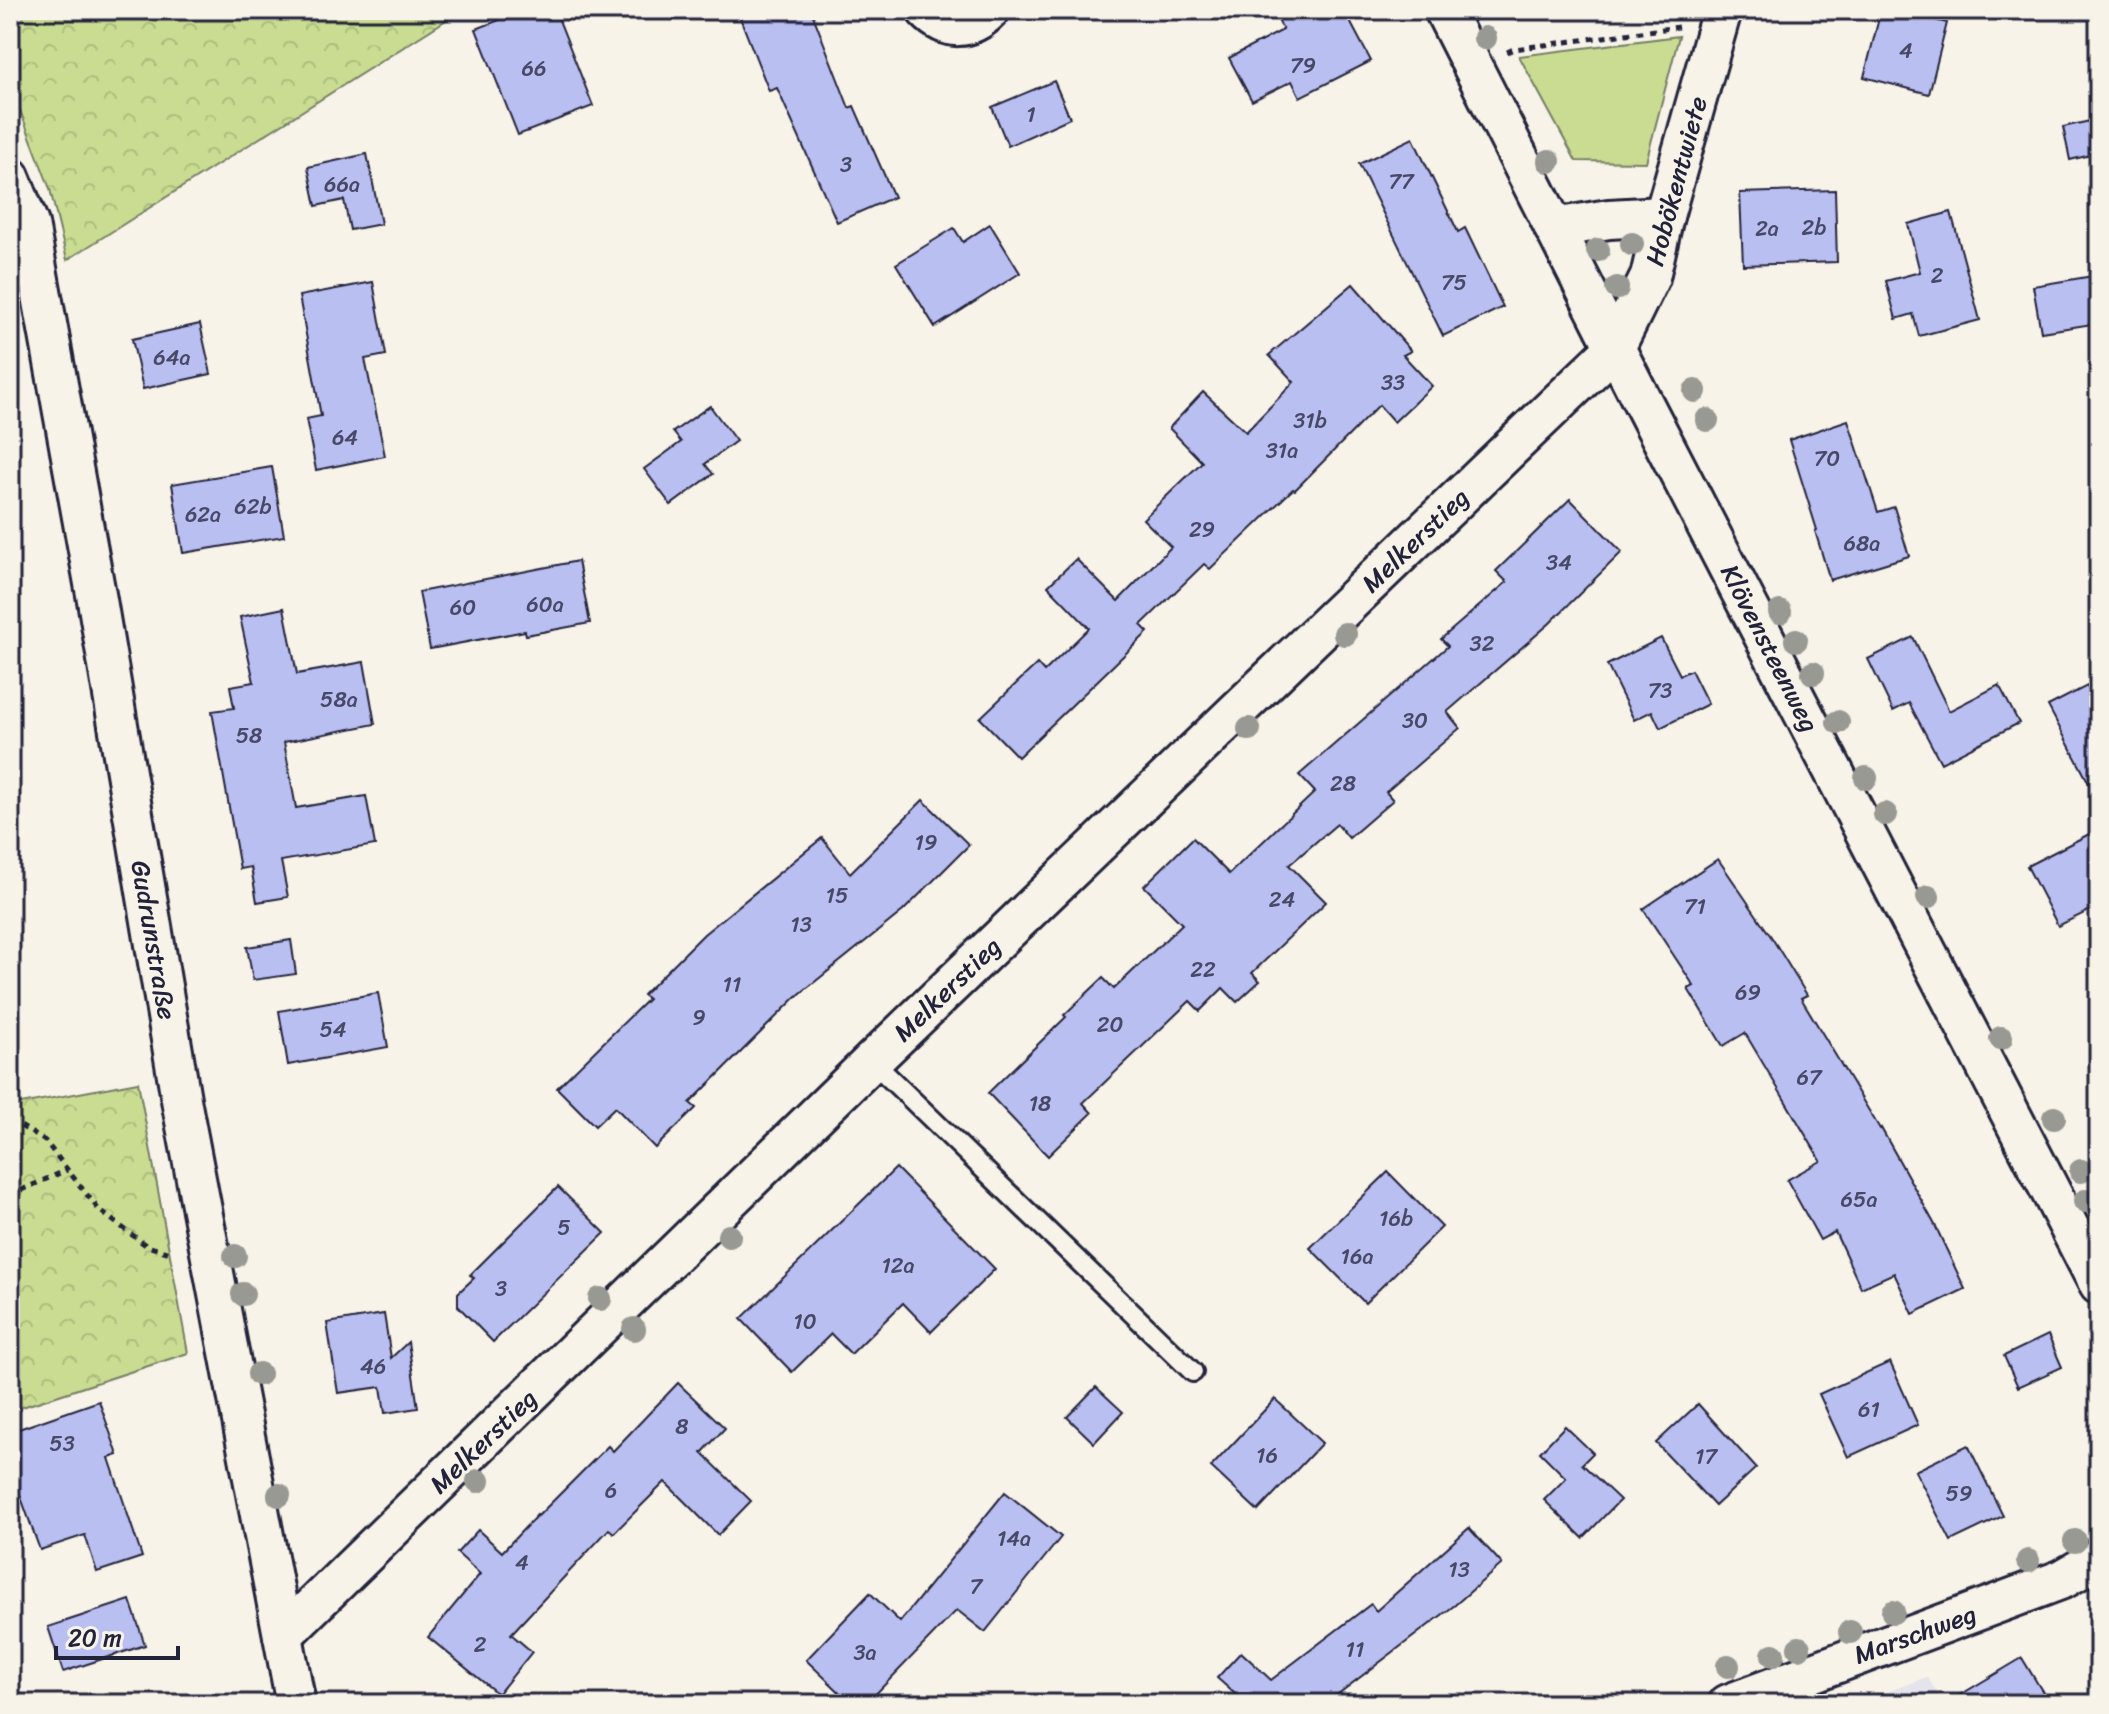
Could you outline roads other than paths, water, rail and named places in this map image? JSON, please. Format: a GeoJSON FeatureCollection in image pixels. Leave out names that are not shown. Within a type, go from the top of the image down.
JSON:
{"type":"FeatureCollection","features":[{"type":"Feature","properties":{"kind":"street"},"geometry":{"type":"LineString","coordinates":[[926,10],[942,23],[952,26],[978,22],[990,10]]}},
{"type":"Feature","properties":{"kind":"street","name":"Klövensteenweg"},"geometry":{"type":"LineString","coordinates":[[1444,10],[2099,1285]]}},
{"type":"Feature","properties":{"kind":"street","name":"Hobökentwiete"},"geometry":{"type":"LineString","coordinates":[[1615,348],[1650,277],[1717,27]]}},
{"type":"Feature","properties":{"kind":"street","name":"Gudrunstraße"},"geometry":{"type":"LineString","coordinates":[[10,177],[29,224],[97,600],[182,1105],[296,1704]]}},
{"type":"Feature","properties":{"kind":"street"},"geometry":{"type":"LineString","coordinates":[[1554,228],[1609,219],[1664,216]]}},
{"type":"Feature","properties":{"kind":"street","name":"Melkerstieg"},"geometry":{"type":"LineString","coordinates":[[283,1635],[872,1061],[1615,348]]}},
{"type":"Feature","properties":{"kind":"street","name":"Marschweg"},"geometry":{"type":"LineString","coordinates":[[1728,1704],[2063,1579],[2099,1558]]}},
{"type":"Feature","properties":{"kind":"lane"},"geometry":{"type":"LineString","coordinates":[[872,1061],[1193,1372]]}}]}
